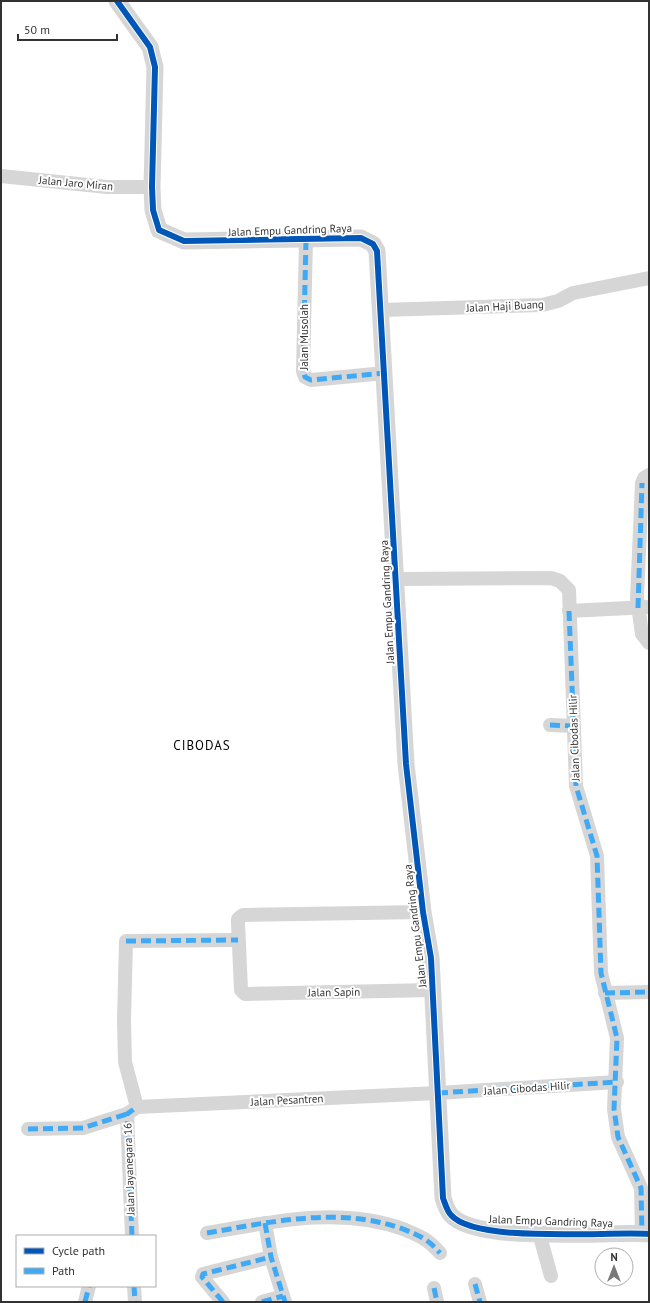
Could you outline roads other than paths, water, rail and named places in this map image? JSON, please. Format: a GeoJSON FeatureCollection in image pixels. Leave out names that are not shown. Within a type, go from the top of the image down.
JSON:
{"type":"FeatureCollection","features":[{"type":"Feature","properties":{"kind":"street","name":"Jalan Empu Gandring Raya"},"geometry":{"type":"LineString","coordinates":[[117,1],[150,47],[154,67],[152,188],[155,220],[159,230],[184,242],[361,238],[373,244],[377,251],[382,310],[406,764],[423,912],[431,958],[443,1198],[451,1215],[465,1224],[491,1232],[645,1234]]}},
{"type":"Feature","properties":{"kind":"street","name":"Jalan Jaro Miran"},"geometry":{"type":"LineString","coordinates":[[1,176],[107,187],[152,188]]}},
{"type":"Feature","properties":{"kind":"street","name":"Jalan Musolah"},"geometry":{"type":"LineString","coordinates":[[306,240],[303,371],[305,377],[311,380],[385,373]]}},
{"type":"Feature","properties":{"kind":"street","name":"Jalan Haji Buang"},"geometry":{"type":"LineString","coordinates":[[382,310],[542,305],[558,301],[573,293],[649,278]]}},
{"type":"Feature","properties":{"kind":"street"},"geometry":{"type":"LineString","coordinates":[[649,474],[642,481],[644,538],[642,634],[649,643]]}},
{"type":"Feature","properties":{"kind":"street","name":"Jalan Cibodas Hilir"},"geometry":{"type":"LineString","coordinates":[[396,579],[551,578],[560,581],[569,590],[576,786],[597,856],[601,974],[617,1038],[614,1109],[618,1137],[641,1188],[645,1234]]}},
{"type":"Feature","properties":{"kind":"street"},"geometry":{"type":"LineString","coordinates":[[569,611],[643,608]]}},
{"type":"Feature","properties":{"kind":"street"},"geometry":{"type":"LineString","coordinates":[[550,725],[574,726]]}},
{"type":"Feature","properties":{"kind":"street"},"geometry":{"type":"LineString","coordinates":[[238,940],[238,920],[240,916],[246,914],[423,912]]}},
{"type":"Feature","properties":{"kind":"street","name":"Jalan Sapin"},"geometry":{"type":"LineString","coordinates":[[238,940],[241,987],[242,992],[246,994],[432,990]]}},
{"type":"Feature","properties":{"kind":"street","name":"Jalan Jayanegara 16"},"geometry":{"type":"LineString","coordinates":[[132,1235],[132,1111],[125,1062],[124,1020],[126,941],[238,940]]}},
{"type":"Feature","properties":{"kind":"street"},"geometry":{"type":"LineString","coordinates":[[605,994],[649,992]]}},
{"type":"Feature","properties":{"kind":"street","name":"Jalan Cibodas Hilir"},"geometry":{"type":"LineString","coordinates":[[438,1093],[616,1082]]}},
{"type":"Feature","properties":{"kind":"street","name":"Jalan Pesantren"},"geometry":{"type":"LineString","coordinates":[[28,1129],[83,1128],[132,1111],[438,1093]]}},
{"type":"Feature","properties":{"kind":"street"},"geometry":{"type":"LineString","coordinates":[[207,1233],[266,1223],[310,1218],[357,1217],[393,1226],[424,1237],[431,1242],[440,1253]]}},
{"type":"Feature","properties":{"kind":"street"},"geometry":{"type":"LineString","coordinates":[[262,1302],[284,1299],[271,1257],[266,1223]]}},
{"type":"Feature","properties":{"kind":"street"},"geometry":{"type":"LineString","coordinates":[[539,1233],[552,1276]]}},
{"type":"Feature","properties":{"kind":"street"},"geometry":{"type":"LineString","coordinates":[[223,1302],[202,1277],[205,1273],[271,1257]]}},
{"type":"Feature","properties":{"kind":"street"},"geometry":{"type":"LineString","coordinates":[[474,1284],[480,1302]]}},
{"type":"Feature","properties":{"kind":"street"},"geometry":{"type":"LineString","coordinates":[[86,1302],[89,1287]]}},
{"type":"Feature","properties":{"kind":"street"},"geometry":{"type":"LineString","coordinates":[[134,1287],[135,1302]]}},
{"type":"Feature","properties":{"kind":"street"},"geometry":{"type":"LineString","coordinates":[[434,1288],[437,1302]]}},
{"type":"Feature","properties":{"kind":"district","name":"CIBODAS"},"geometry":{"type":"Point","coordinates":[202,745]}}]}
